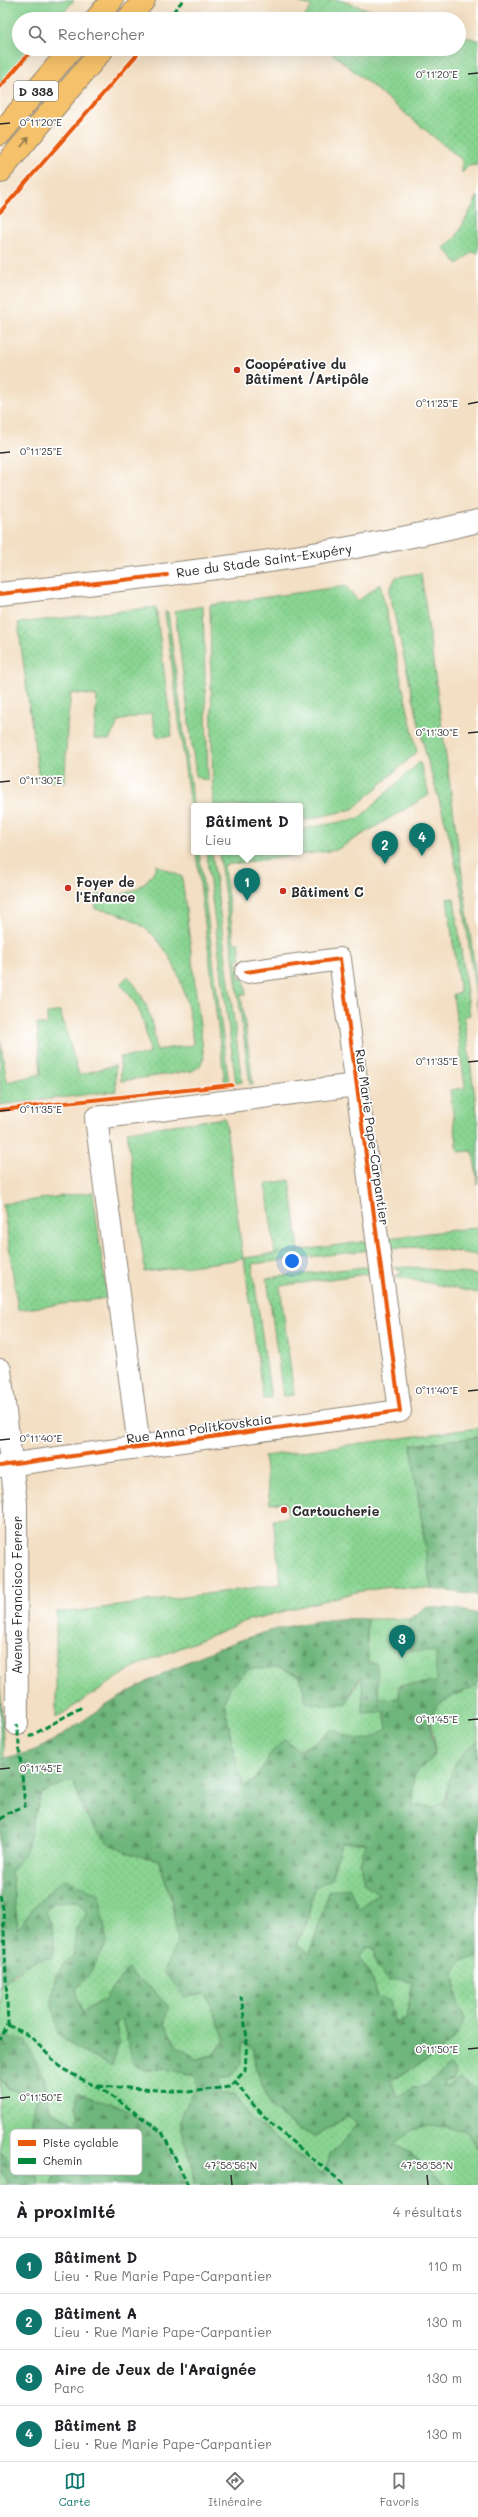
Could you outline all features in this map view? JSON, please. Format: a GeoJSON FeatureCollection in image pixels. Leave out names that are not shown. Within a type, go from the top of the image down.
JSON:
{"type":"FeatureCollection","features":[{"type":"Feature","properties":{"kind":"main road"},"geometry":{"type":"LineString","coordinates":[[102,12],[112,0]]}},
{"type":"Feature","properties":{"kind":"main road"},"geometry":{"type":"LineString","coordinates":[[134,12],[144,0]]}},
{"type":"Feature","properties":{"kind":"main road","name":"D 338"},"geometry":{"type":"LineString","coordinates":[[0,134],[65,56]]}},
{"type":"Feature","properties":{"kind":"main road","name":"D 338"},"geometry":{"type":"LineString","coordinates":[[0,172],[97,56]]}},
{"type":"Feature","properties":{"kind":"street","name":"Rue du Stade Saint-Exupéry"},"geometry":{"type":"LineString","coordinates":[[0,594],[312,555],[417,536],[478,521]]}},
{"type":"Feature","properties":{"kind":"street","name":"Rue Marie Pape-Carpantier"},"geometry":{"type":"LineString","coordinates":[[246,972],[340,959],[400,1411]]}},
{"type":"Feature","properties":{"kind":"street","name":"Rue Marie Pape-Carpantier"},"geometry":{"type":"LineString","coordinates":[[139,1447],[96,1118],[356,1084]]}},
{"type":"Feature","properties":{"kind":"street","name":"Avenue Francisco Ferrer"},"geometry":{"type":"LineString","coordinates":[[0,1370],[6,1465],[16,1503],[17,1724]]}},
{"type":"Feature","properties":{"kind":"street","name":"Rue Anna Politkovskaia"},"geometry":{"type":"LineString","coordinates":[[6,1465],[400,1411]]}},
{"type":"Feature","properties":{"kind":"green space"},"geometry":{"type":"Polygon","coordinates":[[[0,0],[74,0],[64,12],[12,12],[12,56],[27,56],[0,87],[0,0]]]}},
{"type":"Feature","properties":{"kind":"green space"},"geometry":{"type":"Polygon","coordinates":[[[289,0],[339,0],[376,12],[308,12],[312,6],[289,0]]]}},
{"type":"Feature","properties":{"kind":"green space"},"geometry":{"type":"Polygon","coordinates":[[[466,37],[478,40],[478,165],[468,166],[462,173],[462,160],[336,56],[466,56],[466,37]]]}},
{"type":"Feature","properties":{"kind":"green space"},"geometry":{"type":"Polygon","coordinates":[[[478,196],[478,253],[472,252],[458,264],[444,248],[456,237],[478,196]]]}},
{"type":"Feature","properties":{"kind":"green space"},"geometry":{"type":"Polygon","coordinates":[[[421,573],[478,992],[478,1012],[462,895],[450,838],[426,755],[389,591],[396,577],[421,573]]]}},
{"type":"Feature","properties":{"kind":"green space"},"geometry":{"type":"Polygon","coordinates":[[[380,584],[417,752],[353,809],[303,820],[303,803],[213,803],[210,605],[346,586],[358,601],[380,584]]]}},
{"type":"Feature","properties":{"kind":"green space"},"geometry":{"type":"Polygon","coordinates":[[[203,606],[208,781],[196,777],[175,611],[203,606]]]}},
{"type":"Feature","properties":{"kind":"green space"},"geometry":{"type":"Polygon","coordinates":[[[156,607],[172,736],[157,737],[151,713],[119,721],[109,740],[94,739],[97,696],[71,693],[67,727],[65,782],[39,780],[18,623],[156,607]]]}},
{"type":"Feature","properties":{"kind":"green space"},"geometry":{"type":"Polygon","coordinates":[[[165,612],[168,612],[193,803],[191,803],[191,815],[165,612]]]}},
{"type":"Feature","properties":{"kind":"green space"},"geometry":{"type":"Polygon","coordinates":[[[420,762],[429,795],[336,850],[303,854],[303,830],[307,828],[358,819],[420,762]]]}},
{"type":"Feature","properties":{"kind":"green space"},"geometry":{"type":"Polygon","coordinates":[[[196,855],[199,855],[229,1084],[225,1084],[196,855]]]}},
{"type":"Feature","properties":{"kind":"green space"},"geometry":{"type":"Polygon","coordinates":[[[206,855],[212,855],[242,1082],[236,1083],[206,855]]]}},
{"type":"Feature","properties":{"kind":"green space"},"geometry":{"type":"Polygon","coordinates":[[[219,855],[299,855],[224,865],[234,943],[239,943],[241,958],[237,959],[239,978],[244,978],[246,994],[241,995],[253,1084],[250,1084],[219,855]]]}},
{"type":"Feature","properties":{"kind":"green space"},"geometry":{"type":"Polygon","coordinates":[[[157,865],[182,877],[204,1059],[199,1067],[192,1071],[121,1081],[120,1057],[149,1054],[144,1025],[138,1008],[120,984],[128,976],[140,993],[148,1010],[156,1050],[193,1045],[186,999],[179,977],[169,956],[156,939],[140,924],[120,914],[95,909],[96,894],[115,895],[132,891],[146,881],[157,865]]]}},
{"type":"Feature","properties":{"kind":"green space"},"geometry":{"type":"Polygon","coordinates":[[[454,898],[470,1015],[464,1017],[478,1120],[478,1185],[473,1151],[458,1152],[450,1090],[465,1088],[453,994],[460,993],[447,899],[454,898]]]}},
{"type":"Feature","properties":{"kind":"green space"},"geometry":{"type":"Polygon","coordinates":[[[60,1011],[79,1075],[115,1065],[116,1091],[0,1105],[0,1039],[7,1082],[41,1074],[37,1024],[47,1025],[47,1014],[60,1011]]]}},
{"type":"Feature","properties":{"kind":"green space"},"geometry":{"type":"Polygon","coordinates":[[[225,1118],[243,1259],[145,1272],[127,1131],[225,1118]]]}},
{"type":"Feature","properties":{"kind":"green space"},"geometry":{"type":"Polygon","coordinates":[[[290,1180],[299,1251],[275,1254],[266,1184],[290,1180]]]}},
{"type":"Feature","properties":{"kind":"green space"},"geometry":{"type":"Polygon","coordinates":[[[93,1192],[107,1298],[18,1310],[3,1204],[93,1192]]]}},
{"type":"Feature","properties":{"kind":"green space"},"geometry":{"type":"Polygon","coordinates":[[[478,1227],[478,1255],[424,1247],[391,1248],[389,1238],[478,1227]]]}},
{"type":"Feature","properties":{"kind":"green space"},"geometry":{"type":"Polygon","coordinates":[[[369,1241],[370,1250],[252,1264],[271,1398],[263,1399],[244,1258],[369,1241]]]}},
{"type":"Feature","properties":{"kind":"green space"},"geometry":{"type":"Polygon","coordinates":[[[372,1266],[373,1273],[280,1286],[294,1395],[283,1396],[267,1278],[372,1266]]]}},
{"type":"Feature","properties":{"kind":"green space"},"geometry":{"type":"Polygon","coordinates":[[[410,1267],[478,1275],[478,1293],[395,1276],[403,1272],[393,1268],[410,1267]]]}},
{"type":"Feature","properties":{"kind":"green space"},"geometry":{"type":"Polygon","coordinates":[[[478,1428],[478,1437],[411,1445],[431,1589],[390,1587],[356,1592],[246,1621],[134,1667],[56,1718],[56,1612],[80,1611],[281,1584],[273,1520],[288,1517],[286,1502],[270,1504],[264,1456],[478,1428]]]}},
{"type":"Feature","properties":{"kind":"green space"},"geometry":{"type":"Polygon","coordinates":[[[478,1437],[478,1595],[431,1589],[411,1445],[478,1437]]]}},
{"type":"Feature","properties":{"kind":"green space"},"geometry":{"type":"Polygon","coordinates":[[[426,1607],[457,1609],[478,1614],[478,1684],[442,1702],[432,1714],[430,1726],[435,1750],[434,1755],[415,1775],[412,1805],[436,1807],[447,1798],[449,1781],[455,1766],[459,1759],[478,1741],[478,1958],[462,1959],[454,1972],[458,2006],[464,2020],[459,2031],[443,2049],[434,2056],[391,2081],[397,2097],[414,2087],[426,2086],[449,2066],[456,2071],[454,2080],[442,2082],[446,2087],[461,2079],[475,2089],[478,2086],[478,2149],[465,2130],[435,2126],[420,2127],[404,2136],[393,2145],[410,2152],[445,2185],[194,2185],[193,2165],[181,2132],[180,2124],[182,2112],[198,2086],[195,2075],[165,2069],[146,2070],[133,2063],[122,2019],[116,2025],[119,2042],[112,2066],[82,2052],[58,2034],[52,2001],[56,1974],[74,1954],[76,1929],[88,1912],[76,1901],[54,1902],[46,1912],[51,1923],[54,1940],[51,1958],[37,1960],[22,1968],[0,1989],[0,1759],[24,1754],[38,1749],[136,1688],[199,1657],[232,1643],[266,1632],[300,1624],[334,1619],[367,1619],[368,1663],[377,1663],[379,1699],[399,1698],[399,1685],[436,1682],[410,1651],[409,1619],[426,1607]],[[279,1668],[249,1669],[231,1686],[224,1702],[234,1753],[244,1787],[256,1779],[270,1754],[285,1739],[299,1751],[312,1745],[333,1729],[360,1740],[372,1737],[387,1729],[384,1711],[363,1713],[362,1675],[354,1686],[346,1703],[329,1706],[306,1702],[300,1676],[279,1668]],[[73,1779],[42,1793],[33,1820],[27,1849],[11,1871],[18,1929],[37,1903],[64,1879],[99,1894],[107,1941],[91,1972],[76,1989],[82,2012],[104,2000],[127,1969],[154,1991],[169,2007],[164,2024],[177,2046],[197,2059],[213,2055],[225,2039],[207,1994],[185,1997],[164,1972],[178,1939],[171,1898],[159,1860],[125,1852],[111,1844],[103,1837],[95,1829],[84,1810],[73,1779]],[[341,1843],[331,1879],[314,1888],[307,1922],[296,1944],[310,1953],[329,1891],[349,1888],[359,1909],[379,1894],[364,1883],[360,1863],[366,1843],[341,1843]],[[366,1947],[360,1956],[372,1981],[377,1996],[390,2001],[395,2024],[406,2018],[413,1983],[401,1979],[389,1981],[377,1967],[374,1948],[366,1947]],[[243,2042],[241,2063],[231,2076],[219,2078],[220,2094],[233,2094],[252,2120],[322,2174],[331,2154],[358,2123],[347,2117],[315,2136],[300,2131],[271,2108],[255,2065],[254,2050],[243,2042]]]}},
{"type":"Feature","properties":{"kind":"green space"},"geometry":{"type":"Polygon","coordinates":[[[367,1619],[409,1619],[410,1651],[436,1652],[436,1682],[399,1685],[399,1698],[379,1699],[377,1663],[368,1663],[367,1619]]]}},
{"type":"Feature","properties":{"kind":"green space"},"geometry":{"type":"Polygon","coordinates":[[[279,1668],[300,1676],[306,1701],[346,1703],[362,1675],[364,1713],[383,1711],[388,1729],[372,1737],[360,1740],[333,1729],[311,1745],[304,1748],[270,1754],[256,1779],[244,1787],[234,1753],[224,1702],[231,1686],[249,1669],[279,1668]]]}},
{"type":"Feature","properties":{"kind":"green space"},"geometry":{"type":"Polygon","coordinates":[[[0,1677],[4,1758],[0,1759],[0,1677]]]}},
{"type":"Feature","properties":{"kind":"green space"},"geometry":{"type":"Polygon","coordinates":[[[478,1684],[478,1741],[465,1752],[455,1766],[447,1790],[447,1798],[436,1807],[412,1805],[415,1775],[432,1758],[435,1751],[435,1743],[431,1725],[431,1717],[434,1710],[448,1699],[478,1684]]]}},
{"type":"Feature","properties":{"kind":"green space"},"geometry":{"type":"Polygon","coordinates":[[[73,1778],[84,1813],[121,1850],[159,1860],[171,1898],[178,1939],[164,1972],[207,1994],[225,2039],[213,2055],[197,2059],[177,2046],[164,2024],[104,2000],[82,2012],[76,1989],[91,1972],[99,1895],[37,1903],[18,1930],[11,1871],[27,1849],[33,1820],[42,1793],[73,1778]]]}},
{"type":"Feature","properties":{"kind":"green space"},"geometry":{"type":"Polygon","coordinates":[[[341,1843],[367,1843],[360,1863],[364,1883],[379,1894],[358,1909],[349,1889],[310,1953],[296,1945],[307,1922],[314,1887],[331,1879],[341,1843]]]}},
{"type":"Feature","properties":{"kind":"green space"},"geometry":{"type":"Polygon","coordinates":[[[76,1901],[88,1912],[76,1929],[74,1954],[56,1974],[52,2001],[119,2042],[116,2025],[122,2018],[133,2063],[146,2070],[165,2069],[195,2075],[198,2086],[182,2112],[180,2124],[181,2132],[193,2165],[194,2185],[186,2185],[177,2167],[142,2141],[142,2129],[126,2129],[78,2093],[75,2106],[80,2115],[75,2123],[50,2111],[44,2078],[0,2037],[0,1989],[6,1980],[15,1976],[25,1965],[45,1958],[55,1948],[52,1925],[46,1912],[54,1902],[76,1901]]]}},
{"type":"Feature","properties":{"kind":"green space"},"geometry":{"type":"Polygon","coordinates":[[[366,1947],[374,1948],[377,1967],[401,1979],[413,1983],[406,2018],[395,2024],[394,2012],[377,1996],[372,1981],[360,1956],[366,1947]]]}},
{"type":"Feature","properties":{"kind":"green space"},"geometry":{"type":"Polygon","coordinates":[[[476,1956],[478,1958],[478,2086],[475,2089],[446,2087],[441,2082],[449,2066],[426,2086],[414,2087],[397,2097],[391,2081],[406,2072],[464,2020],[458,2006],[454,1972],[462,1959],[476,1956]]]}},
{"type":"Feature","properties":{"kind":"green space"},"geometry":{"type":"Polygon","coordinates":[[[6,2036],[25,2040],[44,2078],[50,2111],[75,2123],[80,2115],[75,2106],[77,2093],[126,2109],[160,2133],[186,2185],[52,2185],[56,2175],[142,2175],[142,2129],[32,2129],[37,2093],[8,2090],[0,2078],[0,2037],[6,2036]]]}},
{"type":"Feature","properties":{"kind":"green space"},"geometry":{"type":"Polygon","coordinates":[[[242,2041],[254,2050],[255,2065],[271,2108],[300,2131],[315,2136],[347,2117],[358,2123],[331,2154],[321,2174],[252,2120],[233,2094],[219,2095],[219,2078],[231,2076],[242,2041]]]}},
{"type":"Feature","properties":{"kind":"green space"},"geometry":{"type":"Polygon","coordinates":[[[0,2078],[8,2090],[37,2093],[31,2127],[33,2129],[10,2129],[10,2161],[0,2150],[0,2078]]]}},
{"type":"Feature","properties":{"kind":"green space"},"geometry":{"type":"Polygon","coordinates":[[[426,2124],[465,2130],[478,2149],[478,2185],[445,2185],[410,2152],[393,2145],[405,2134],[426,2124]]]}},
{"type":"Feature","properties":{"kind":"green space"},"geometry":{"type":"Polygon","coordinates":[[[0,2150],[10,2161],[10,2175],[34,2175],[39,2177],[38,2185],[9,2185],[0,2169],[0,2150]]]}},
{"type":"Feature","properties":{"kind":"green space"},"geometry":{"type":"Polygon","coordinates":[[[0,2169],[9,2185],[0,2185],[0,2169]]]}},
{"type":"Feature","properties":{"kind":"green space"},"geometry":{"type":"Polygon","coordinates":[[[34,2175],[56,2175],[52,2185],[38,2185],[39,2177],[34,2175]]]}},
{"type":"Feature","properties":{"kind":"marked path"},"geometry":{"type":"LineString","coordinates":[[173,12],[183,0]]}},
{"type":"Feature","properties":{"kind":"marked path"},"geometry":{"type":"LineString","coordinates":[[29,1737],[82,1707]]}},
{"type":"Feature","properties":{"kind":"marked path"},"geometry":{"type":"LineString","coordinates":[[0,1820],[7,1813],[25,1806],[17,1724]]}},
{"type":"Feature","properties":{"kind":"marked path"},"geometry":{"type":"LineString","coordinates":[[0,1895],[3,1908],[8,2025],[0,2040]]}},
{"type":"Feature","properties":{"kind":"marked path"},"geometry":{"type":"LineString","coordinates":[[98,2086],[188,2092],[229,2087],[245,2071],[247,2039],[241,1996]]}},
{"type":"Feature","properties":{"kind":"marked path"},"geometry":{"type":"LineString","coordinates":[[8,2025],[30,2036],[61,2068],[106,2092],[162,2132],[188,2185]]}},
{"type":"Feature","properties":{"kind":"marked path"},"geometry":{"type":"LineString","coordinates":[[235,2081],[246,2096],[272,2124],[345,2185]]}},
{"type":"Feature","properties":{"kind":"cycle path"},"geometry":{"type":"LineString","coordinates":[[0,87],[27,56]]}},
{"type":"Feature","properties":{"kind":"cycle path"},"geometry":{"type":"LineString","coordinates":[[0,212],[136,56]]}},
{"type":"Feature","properties":{"kind":"cycle path"},"geometry":{"type":"LineString","coordinates":[[0,594],[167,575]]}},
{"type":"Feature","properties":{"kind":"cycle path"},"geometry":{"type":"LineString","coordinates":[[0,1466],[400,1411],[340,959],[246,972]]}},
{"type":"Feature","properties":{"kind":"cycle path"},"geometry":{"type":"LineString","coordinates":[[0,1110],[232,1085]]}},
{"type":"Feature","properties":{"kind":"place","name":"Coopérative du Bâtiment /Artipôle"},"geometry":{"type":"Point","coordinates":[237,370]}},
{"type":"Feature","properties":{"kind":"place","name":"Bâtiment B"},"geometry":{"type":"Point","coordinates":[422,856]}},
{"type":"Feature","properties":{"kind":"place","name":"Bâtiment A"},"geometry":{"type":"Point","coordinates":[385,864]}},
{"type":"Feature","properties":{"kind":"place","name":"Foyer de l'Enfance"},"geometry":{"type":"Point","coordinates":[68,888]}},
{"type":"Feature","properties":{"kind":"place","name":"Bâtiment C"},"geometry":{"type":"Point","coordinates":[283,891]}},
{"type":"Feature","properties":{"kind":"place","name":"Bâtiment D"},"geometry":{"type":"Point","coordinates":[247,901]}},
{"type":"Feature","properties":{"kind":"place","name":"Cartoucherie"},"geometry":{"type":"Point","coordinates":[284,1510]}},
{"type":"Feature","properties":{"kind":"place","name":"Aire de Jeux de l'Araignée"},"geometry":{"type":"Point","coordinates":[402,1658]}}]}
